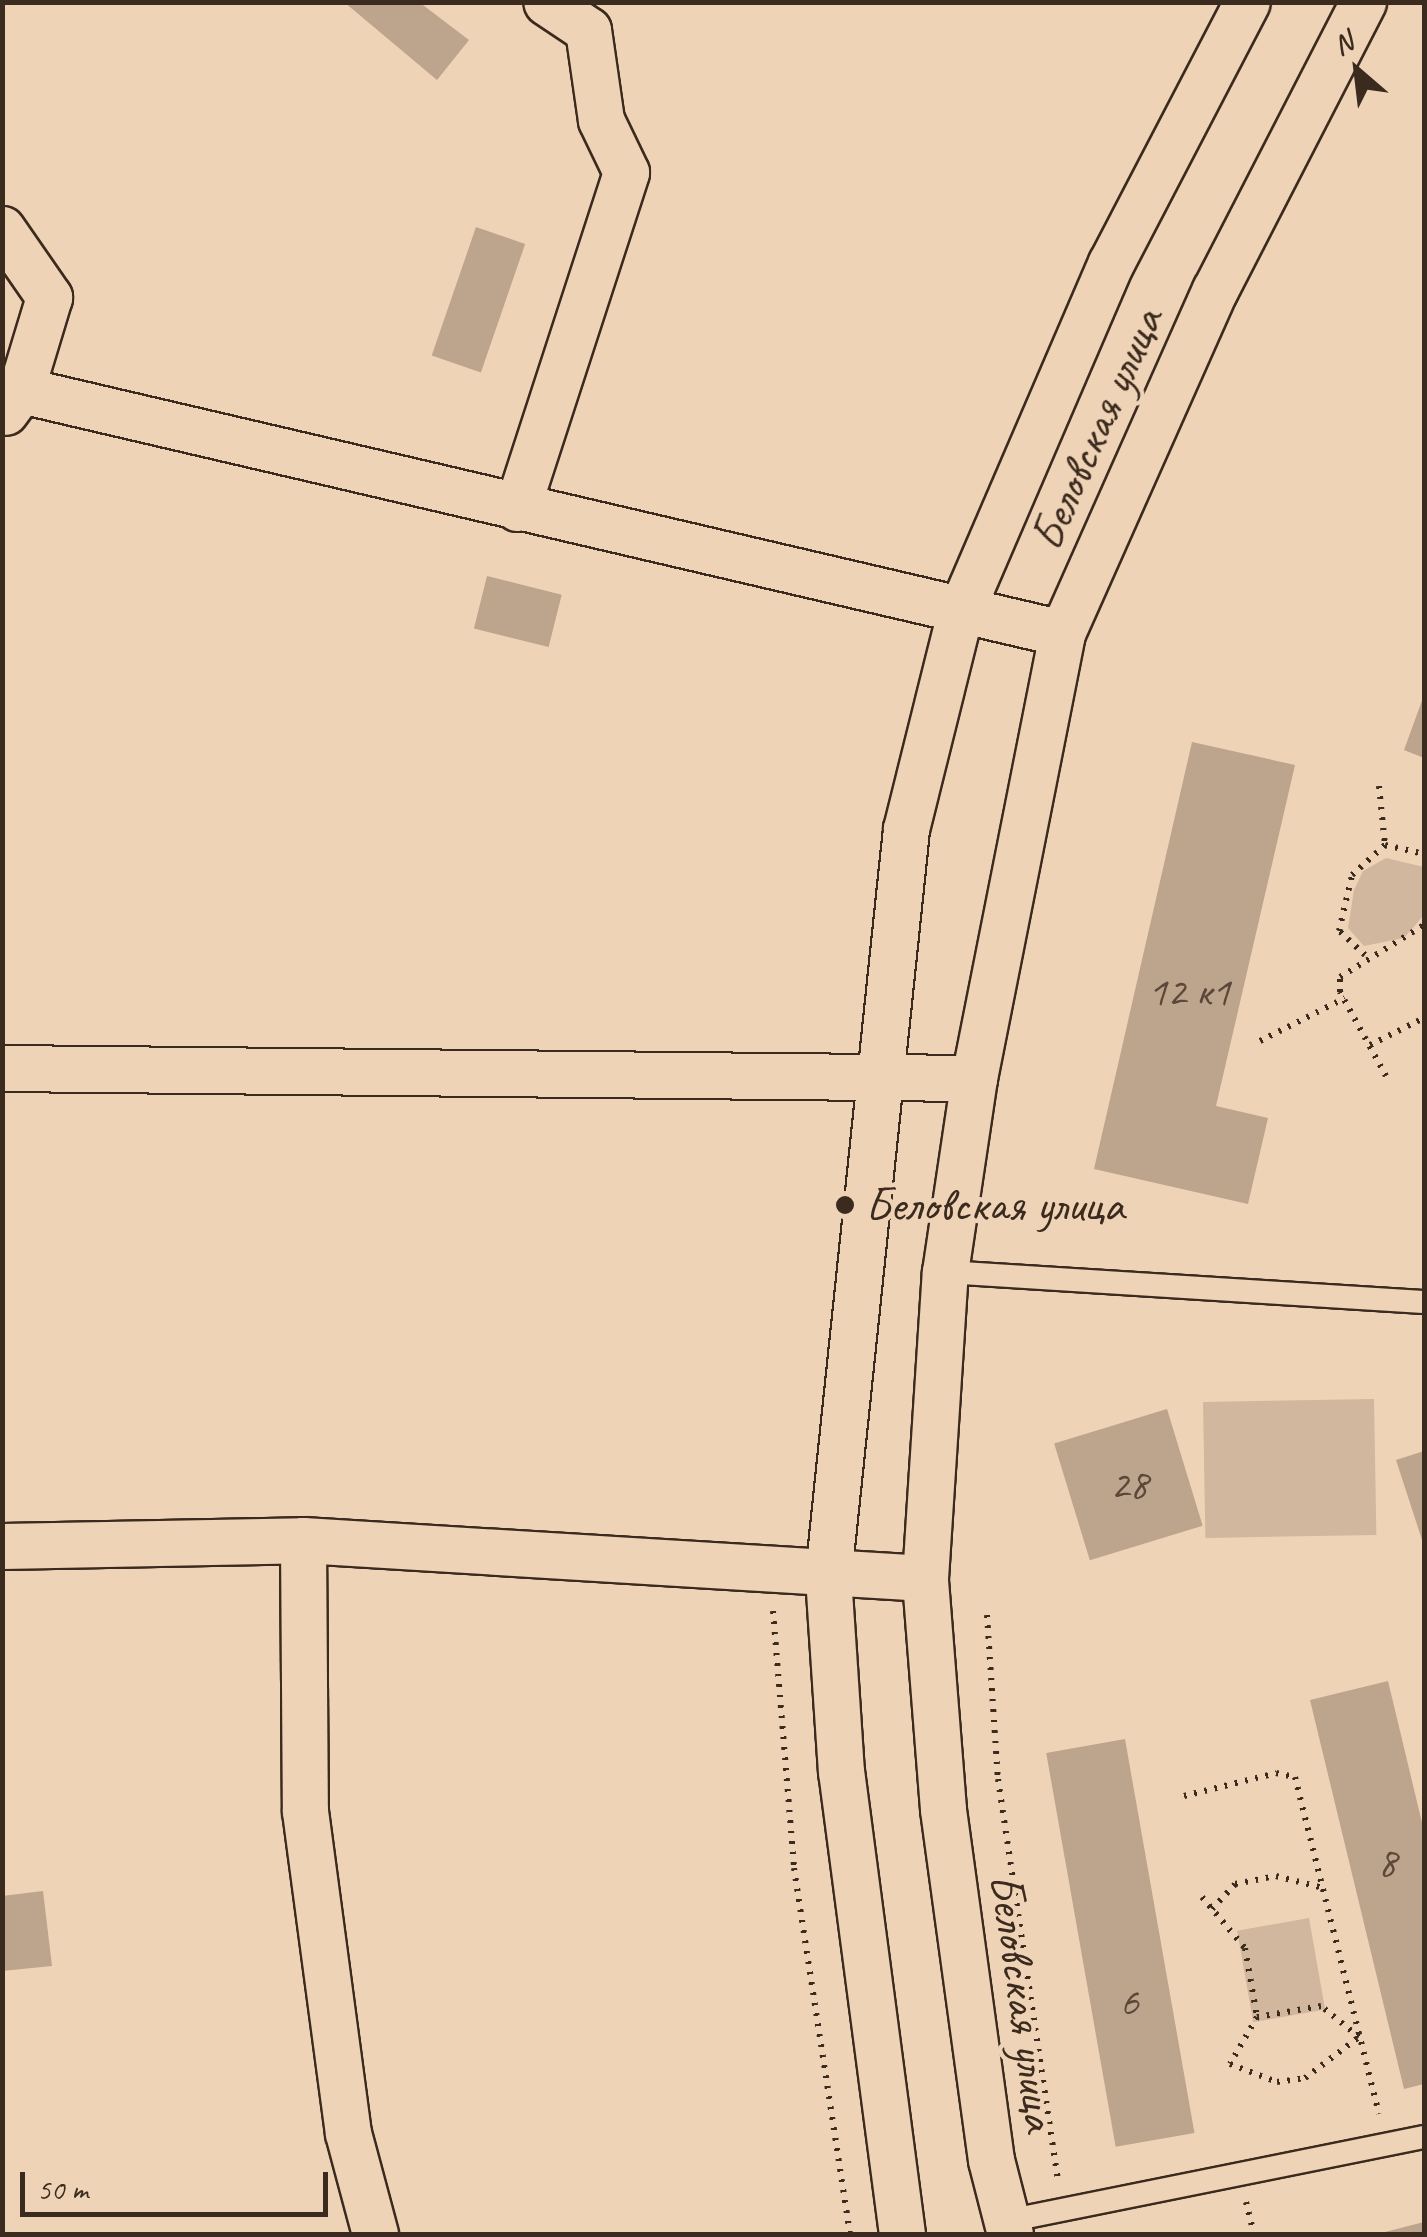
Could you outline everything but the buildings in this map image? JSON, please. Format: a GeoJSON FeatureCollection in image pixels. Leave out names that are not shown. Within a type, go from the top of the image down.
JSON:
{"type":"FeatureCollection","features":[{"type":"Feature","properties":{"kind":"street"},"geometry":{"type":"LineString","coordinates":[[517,508],[626,172],[601,120],[588,30],[546,2]]}},
{"type":"Feature","properties":{"kind":"street","name":"Беловская улица"},"geometry":{"type":"LineString","coordinates":[[902,2234],[842,1772],[828,1576],[906,828],[960,613],[1111,263],[1246,2]]}},
{"type":"Feature","properties":{"kind":"street","name":"Беловская улица"},"geometry":{"type":"LineString","coordinates":[[1008,2228],[991,2160],[943,1808],[925,1578],[945,1272],[974,1078],[1062,633],[1215,290],[1364,2]]}},
{"type":"Feature","properties":{"kind":"street"},"geometry":{"type":"LineString","coordinates":[[2,229],[50,298],[12,403],[517,508],[960,613],[1062,633]]}},
{"type":"Feature","properties":{"kind":"street"},"geometry":{"type":"LineString","coordinates":[[2,1068],[974,1078]]}},
{"type":"Feature","properties":{"kind":"street"},"geometry":{"type":"LineString","coordinates":[[2,1546],[303,1540],[828,1576],[925,1578]]}},
{"type":"Feature","properties":{"kind":"street"},"geometry":{"type":"LineString","coordinates":[[303,1540],[306,1811],[348,2132],[374,2234]]}},
{"type":"Feature","properties":{"kind":"lane"},"geometry":{"type":"LineString","coordinates":[[945,1272],[1424,1302]]}},
{"type":"Feature","properties":{"kind":"lane"},"geometry":{"type":"LineString","coordinates":[[1008,2228],[1062,2210],[1424,2136]]}},
{"type":"Feature","properties":{"kind":"path"},"geometry":{"type":"LineString","coordinates":[[1378,786],[1385,845]]}},
{"type":"Feature","properties":{"kind":"path"},"geometry":{"type":"LineString","coordinates":[[1385,845],[1424,854]]}},
{"type":"Feature","properties":{"kind":"path"},"geometry":{"type":"LineString","coordinates":[[1365,956],[1342,938],[1339,924],[1352,875],[1385,845]]}},
{"type":"Feature","properties":{"kind":"path"},"geometry":{"type":"LineString","coordinates":[[1386,1076],[1346,998],[1340,978],[1365,956],[1424,925]]}},
{"type":"Feature","properties":{"kind":"path"},"geometry":{"type":"LineString","coordinates":[[1260,1041],[1346,998]]}},
{"type":"Feature","properties":{"kind":"path"},"geometry":{"type":"LineString","coordinates":[[1370,1046],[1424,1018]]}},
{"type":"Feature","properties":{"kind":"path"},"geometry":{"type":"LineString","coordinates":[[770,1572],[794,1868],[850,2234]]}},
{"type":"Feature","properties":{"kind":"path"},"geometry":{"type":"LineString","coordinates":[[987,1615],[998,1779],[1062,2210]]}},
{"type":"Feature","properties":{"kind":"path"},"geometry":{"type":"LineString","coordinates":[[1184,1796],[1290,1774],[1323,1888],[1386,2144]]}},
{"type":"Feature","properties":{"kind":"path"},"geometry":{"type":"LineString","coordinates":[[1212,1909],[1235,1884],[1276,1876],[1323,1888]]}},
{"type":"Feature","properties":{"kind":"path"},"geometry":{"type":"LineString","coordinates":[[1202,1897],[1245,1948],[1257,2017],[1230,2064],[1277,2082],[1305,2078],[1360,2037]]}},
{"type":"Feature","properties":{"kind":"path"},"geometry":{"type":"LineString","coordinates":[[1257,2017],[1321,2006],[1360,2037]]}},
{"type":"Feature","properties":{"kind":"shaded area"},"geometry":{"type":"Polygon","coordinates":[[[1386,858],[1424,867],[1424,915],[1404,938],[1364,946],[1348,928],[1354,890],[1363,871],[1386,858]]]}},
{"type":"Feature","properties":{"kind":"shaded area"},"geometry":{"type":"Polygon","coordinates":[[[1374,1399],[1376,1535],[1205,1538],[1203,1402],[1374,1399]]]}},
{"type":"Feature","properties":{"kind":"shaded area"},"geometry":{"type":"Polygon","coordinates":[[[1309,1918],[1325,2010],[1253,2022],[1237,1931],[1309,1918]]]}},
{"type":"Feature","properties":{"kind":"place","name":"Беловская улица"},"geometry":{"type":"Point","coordinates":[845,1205]}}]}
